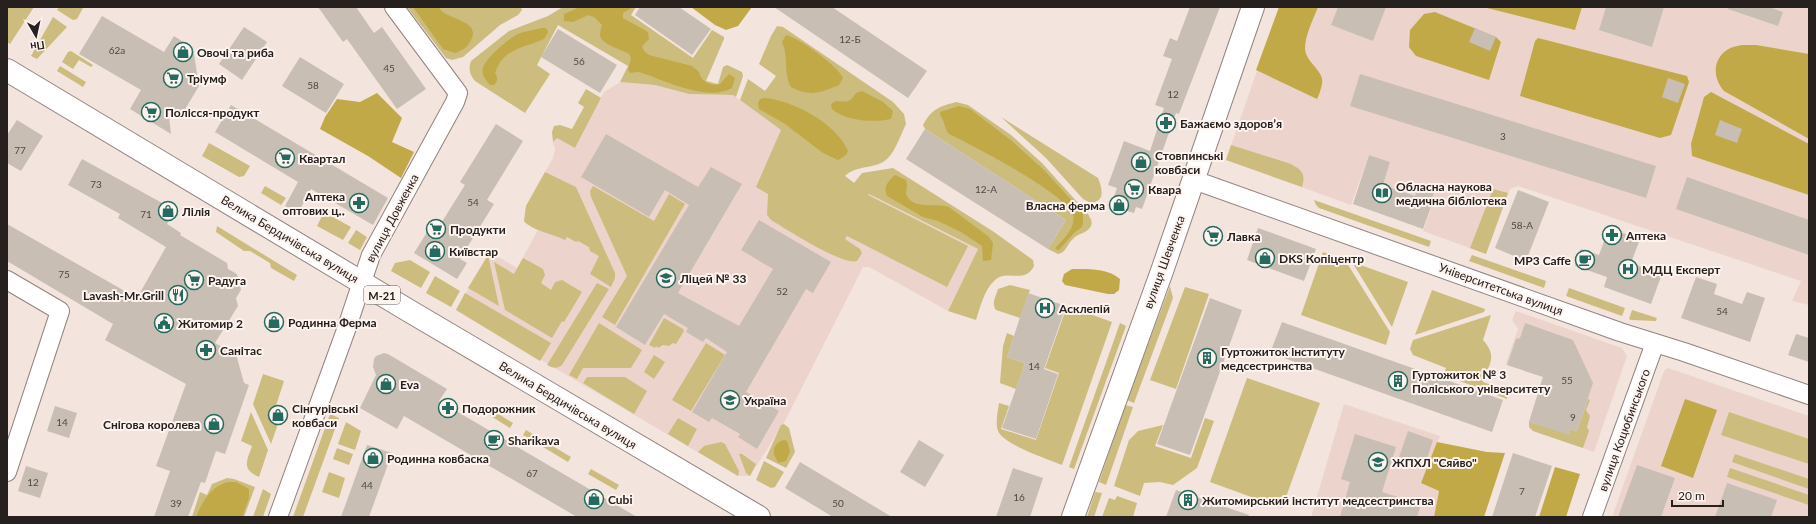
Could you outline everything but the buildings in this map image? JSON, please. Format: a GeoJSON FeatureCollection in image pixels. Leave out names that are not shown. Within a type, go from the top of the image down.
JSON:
{"type":"FeatureCollection","features":[{"type":"Feature","properties":{"kind":"main road","name":"вулиця Шевченка"},"geometry":{"type":"LineString","coordinates":[[1073,517],[1194,180],[1253,7]]}},
{"type":"Feature","properties":{"kind":"main road","name":"Велика Бердичівська вулиця"},"geometry":{"type":"LineString","coordinates":[[7,70],[734,517]]}},
{"type":"Feature","properties":{"kind":"main road","name":"Велика Бердичівська вулиця"},"geometry":{"type":"LineString","coordinates":[[7,81],[360,288],[759,517]]}},
{"type":"Feature","properties":{"kind":"street","name":"вулиця Довженка"},"geometry":{"type":"LineString","coordinates":[[278,517],[371,255],[455,102],[458,93],[394,7]]}},
{"type":"Feature","properties":{"kind":"street","name":"Університетська вулиця"},"geometry":{"type":"LineString","coordinates":[[1194,180],[1655,343],[1809,395]]}},
{"type":"Feature","properties":{"kind":"street"},"geometry":{"type":"LineString","coordinates":[[7,280],[60,311],[7,472]]}},
{"type":"Feature","properties":{"kind":"street","name":"вулиця Коцюбинського"},"geometry":{"type":"LineString","coordinates":[[1592,517],[1655,343]]}},
{"type":"Feature","properties":{"kind":"shaded area"},"geometry":{"type":"Polygon","coordinates":[[[7,7],[34,7],[10,44],[7,42],[7,7]]]}},
{"type":"Feature","properties":{"kind":"shaded area"},"geometry":{"type":"Polygon","coordinates":[[[59,7],[83,8],[77,19],[73,20],[57,10],[59,7]]]}},
{"type":"Feature","properties":{"kind":"shaded area"},"geometry":{"type":"Polygon","coordinates":[[[407,7],[521,7],[522,10],[518,15],[500,25],[463,57],[452,60],[446,58],[407,7]]]}},
{"type":"Feature","properties":{"kind":"shaded area"},"geometry":{"type":"Polygon","coordinates":[[[413,7],[439,7],[447,15],[467,24],[473,33],[468,45],[455,53],[443,49],[413,7]]]}},
{"type":"Feature","properties":{"kind":"shaded area"},"geometry":{"type":"Polygon","coordinates":[[[563,7],[636,7],[631,15],[693,58],[712,30],[724,37],[724,39],[706,81],[718,84],[723,67],[727,65],[742,72],[743,76],[736,97],[733,95],[689,94],[655,85],[620,82],[628,66],[558,25],[537,65],[550,74],[525,113],[475,81],[470,72],[471,61],[509,31],[548,16],[563,7]]]}},
{"type":"Feature","properties":{"kind":"shaded area"},"geometry":{"type":"Polygon","coordinates":[[[580,7],[633,7],[623,13],[623,18],[648,32],[649,39],[642,46],[644,51],[649,55],[692,66],[699,72],[704,81],[713,85],[720,84],[729,74],[735,78],[732,88],[722,92],[699,92],[640,72],[630,73],[628,70],[631,58],[629,54],[612,46],[601,38],[600,35],[602,25],[594,17],[588,15],[573,22],[564,21],[564,14],[580,7]]]}},
{"type":"Feature","properties":{"kind":"shaded area"},"geometry":{"type":"Polygon","coordinates":[[[691,7],[752,7],[738,26],[726,30],[715,25],[691,7]]]}},
{"type":"Feature","properties":{"kind":"shaded area"},"geometry":{"type":"Polygon","coordinates":[[[1279,7],[1809,7],[1809,305],[1792,301],[1801,281],[1518,186],[1510,189],[1486,254],[1423,231],[1433,202],[1431,201],[1435,190],[1418,185],[1415,196],[1383,185],[1390,162],[1369,155],[1351,205],[1226,160],[1279,7]]]}},
{"type":"Feature","properties":{"kind":"shaded area"},"geometry":{"type":"Polygon","coordinates":[[[1279,7],[1318,7],[1305,44],[1308,59],[1321,75],[1322,79],[1321,88],[1317,99],[1256,70],[1279,7]]]}},
{"type":"Feature","properties":{"kind":"shaded area"},"geometry":{"type":"Polygon","coordinates":[[[1483,7],[1582,7],[1575,30],[1483,7]]]}},
{"type":"Feature","properties":{"kind":"shaded area"},"geometry":{"type":"Polygon","coordinates":[[[1435,12],[1496,37],[1501,42],[1489,80],[1416,56],[1409,47],[1410,30],[1424,14],[1435,12]]]}},
{"type":"Feature","properties":{"kind":"shaded area"},"geometry":{"type":"Polygon","coordinates":[[[53,17],[67,27],[37,59],[31,56],[53,17]]]}},
{"type":"Feature","properties":{"kind":"shaded area"},"geometry":{"type":"Polygon","coordinates":[[[777,26],[783,27],[893,102],[904,114],[906,124],[891,155],[883,162],[855,170],[845,176],[854,183],[862,173],[893,168],[994,232],[1033,260],[1034,266],[1026,275],[1004,276],[999,277],[994,281],[985,294],[976,320],[948,311],[978,249],[869,194],[868,195],[968,246],[947,287],[847,236],[845,239],[860,249],[862,253],[857,261],[850,261],[840,258],[801,238],[771,220],[767,215],[768,194],[756,187],[781,130],[740,100],[748,79],[765,91],[776,76],[759,64],[777,26]]]}},
{"type":"Feature","properties":{"kind":"shaded area"},"geometry":{"type":"Polygon","coordinates":[[[546,28],[548,32],[544,39],[515,50],[503,58],[495,73],[497,81],[494,85],[490,85],[483,73],[483,68],[488,59],[503,44],[514,36],[527,31],[546,28]]]}},
{"type":"Feature","properties":{"kind":"shaded area"},"geometry":{"type":"Polygon","coordinates":[[[786,35],[808,46],[834,66],[843,78],[839,85],[815,93],[804,92],[791,87],[787,76],[785,53],[782,42],[786,35]]]}},
{"type":"Feature","properties":{"kind":"shaded area"},"geometry":{"type":"Polygon","coordinates":[[[1538,38],[1687,76],[1689,82],[1671,135],[1660,138],[1520,96],[1535,41],[1538,38]]]}},
{"type":"Feature","properties":{"kind":"shaded area"},"geometry":{"type":"Polygon","coordinates":[[[1742,45],[1756,45],[1809,54],[1809,139],[1724,91],[1720,86],[1716,75],[1719,59],[1722,54],[1729,49],[1742,45]]]}},
{"type":"Feature","properties":{"kind":"shaded area"},"geometry":{"type":"Polygon","coordinates":[[[71,51],[93,65],[91,67],[79,60],[73,69],[62,62],[68,52],[71,51]]]}},
{"type":"Feature","properties":{"kind":"shaded area"},"geometry":{"type":"Polygon","coordinates":[[[60,66],[86,82],[83,87],[57,71],[60,66]]]}},
{"type":"Feature","properties":{"kind":"shaded area","name":"Ліцей № 33"},"geometry":{"type":"Polygon","coordinates":[[[620,82],[655,85],[689,94],[733,95],[874,197],[978,249],[948,311],[869,267],[863,267],[785,421],[750,476],[738,476],[456,310],[490,252],[517,268],[538,230],[524,221],[526,206],[553,158],[555,149],[553,142],[557,137],[575,148],[604,92],[620,82]]]}},
{"type":"Feature","properties":{"kind":"shaded area"},"geometry":{"type":"Polygon","coordinates":[[[586,89],[601,98],[575,148],[557,138],[553,142],[552,132],[554,126],[560,125],[572,129],[584,107],[578,103],[586,89]]]}},
{"type":"Feature","properties":{"kind":"shaded area"},"geometry":{"type":"Polygon","coordinates":[[[862,91],[883,102],[893,111],[891,119],[876,121],[860,120],[845,116],[832,109],[831,104],[836,101],[848,101],[852,99],[856,93],[862,91]]]}},
{"type":"Feature","properties":{"kind":"shaded area"},"geometry":{"type":"Polygon","coordinates":[[[1711,92],[1809,144],[1809,195],[1692,156],[1691,144],[1704,97],[1711,92]]]}},
{"type":"Feature","properties":{"kind":"shaded area"},"geometry":{"type":"Polygon","coordinates":[[[377,93],[402,118],[392,142],[414,152],[401,178],[368,156],[320,129],[325,117],[337,99],[360,102],[377,93]]]}},
{"type":"Feature","properties":{"kind":"shaded area"},"geometry":{"type":"Polygon","coordinates":[[[765,98],[789,104],[813,115],[834,131],[848,151],[846,155],[838,160],[823,153],[785,124],[759,109],[758,103],[760,99],[765,98]]]}},
{"type":"Feature","properties":{"kind":"shaded area"},"geometry":{"type":"Polygon","coordinates":[[[956,102],[968,105],[1011,135],[1042,163],[1088,214],[1092,223],[1091,226],[1085,232],[1075,237],[1063,252],[1058,254],[1048,249],[1066,220],[925,129],[923,125],[929,115],[940,107],[956,102]]]}},
{"type":"Feature","properties":{"kind":"shaded area"},"geometry":{"type":"Polygon","coordinates":[[[959,106],[970,109],[1012,141],[1045,171],[1083,213],[1083,224],[1081,228],[1075,232],[1059,250],[1055,249],[1069,232],[1074,219],[1067,206],[1037,183],[977,148],[949,134],[940,112],[959,106]]]}},
{"type":"Feature","properties":{"kind":"shaded area"},"geometry":{"type":"Polygon","coordinates":[[[1001,117],[1098,178],[1102,194],[1099,200],[1091,203],[1083,199],[1046,158],[1001,117]]]}},
{"type":"Feature","properties":{"kind":"shaded area"},"geometry":{"type":"Polygon","coordinates":[[[209,143],[250,166],[244,176],[239,177],[202,156],[209,143]]]}},
{"type":"Feature","properties":{"kind":"shaded area"},"geometry":{"type":"Polygon","coordinates":[[[1231,145],[1295,166],[1300,170],[1304,179],[1302,187],[1226,160],[1231,145]]]}},
{"type":"Feature","properties":{"kind":"shaded area"},"geometry":{"type":"Polygon","coordinates":[[[545,172],[576,187],[615,273],[615,278],[611,287],[590,274],[599,256],[590,251],[589,247],[567,237],[565,240],[532,227],[524,221],[526,206],[545,172]]]}},
{"type":"Feature","properties":{"kind":"shaded area"},"geometry":{"type":"Polygon","coordinates":[[[895,175],[906,180],[906,194],[909,199],[919,204],[949,207],[989,237],[993,243],[991,260],[983,261],[982,246],[961,232],[938,221],[923,217],[887,196],[887,184],[895,175]]]}},
{"type":"Feature","properties":{"kind":"shaded area"},"geometry":{"type":"Polygon","coordinates":[[[265,186],[286,198],[281,205],[261,193],[265,186]]]}},
{"type":"Feature","properties":{"kind":"shaded area"},"geometry":{"type":"Polygon","coordinates":[[[593,186],[654,221],[669,194],[685,204],[615,325],[602,317],[627,276],[591,197],[590,191],[593,186]]]}},
{"type":"Feature","properties":{"kind":"shaded area"},"geometry":{"type":"Polygon","coordinates":[[[1493,189],[1508,193],[1486,254],[1470,248],[1493,189]]]}},
{"type":"Feature","properties":{"kind":"shaded area"},"geometry":{"type":"Polygon","coordinates":[[[1314,200],[1431,241],[1429,247],[1319,208],[1314,200]]]}},
{"type":"Feature","properties":{"kind":"shaded area"},"geometry":{"type":"Polygon","coordinates":[[[324,212],[351,227],[343,240],[317,226],[324,212]]]}},
{"type":"Feature","properties":{"kind":"shaded area"},"geometry":{"type":"Polygon","coordinates":[[[217,226],[297,275],[294,281],[271,268],[270,263],[250,251],[244,251],[216,232],[217,226]]]}},
{"type":"Feature","properties":{"kind":"shaded area"},"geometry":{"type":"Polygon","coordinates":[[[356,230],[367,237],[360,250],[348,243],[356,230]]]}},
{"type":"Feature","properties":{"kind":"shaded area"},"geometry":{"type":"Polygon","coordinates":[[[1323,252],[1345,260],[1390,332],[1386,345],[1301,315],[1323,252]]]}},
{"type":"Feature","properties":{"kind":"shaded area"},"geometry":{"type":"Polygon","coordinates":[[[488,255],[499,306],[468,288],[488,255]]]}},
{"type":"Feature","properties":{"kind":"shaded area"},"geometry":{"type":"Polygon","coordinates":[[[1472,255],[1546,281],[1544,288],[1469,261],[1472,255]]]}},
{"type":"Feature","properties":{"kind":"shaded area"},"geometry":{"type":"Polygon","coordinates":[[[523,258],[543,269],[545,275],[541,283],[551,290],[555,282],[562,280],[582,292],[564,322],[562,321],[552,338],[505,310],[494,262],[514,274],[523,258]]]}},
{"type":"Feature","properties":{"kind":"shaded area"},"geometry":{"type":"Polygon","coordinates":[[[410,260],[430,272],[421,288],[391,271],[395,263],[410,260]]]}},
{"type":"Feature","properties":{"kind":"shaded area"},"geometry":{"type":"Polygon","coordinates":[[[1352,262],[1408,282],[1392,327],[1352,262]]]}},
{"type":"Feature","properties":{"kind":"shaded area"},"geometry":{"type":"Polygon","coordinates":[[[1072,269],[1097,270],[1115,275],[1120,279],[1119,290],[1114,294],[1108,294],[1065,285],[1062,281],[1064,274],[1072,269]]]}},
{"type":"Feature","properties":{"kind":"shaded area"},"geometry":{"type":"Polygon","coordinates":[[[435,276],[460,291],[451,307],[426,293],[435,276]]]}},
{"type":"Feature","properties":{"kind":"shaded area"},"geometry":{"type":"Polygon","coordinates":[[[597,283],[609,289],[562,365],[554,368],[547,365],[597,283]]]}},
{"type":"Feature","properties":{"kind":"shaded area"},"geometry":{"type":"Polygon","coordinates":[[[1010,285],[1030,290],[1020,318],[996,310],[994,305],[994,300],[998,289],[1010,285]]]}},
{"type":"Feature","properties":{"kind":"shaded area"},"geometry":{"type":"Polygon","coordinates":[[[1170,286],[1173,298],[1134,403],[1127,400],[1170,286]]]}},
{"type":"Feature","properties":{"kind":"shaded area"},"geometry":{"type":"Polygon","coordinates":[[[1185,287],[1209,294],[1176,389],[1150,380],[1185,287]]]}},
{"type":"Feature","properties":{"kind":"shaded area"},"geometry":{"type":"Polygon","coordinates":[[[1569,288],[1625,308],[1622,316],[1566,296],[1569,288]]]}},
{"type":"Feature","properties":{"kind":"shaded area"},"geometry":{"type":"Polygon","coordinates":[[[1432,290],[1485,309],[1484,312],[1415,335],[1432,290]]]}},
{"type":"Feature","properties":{"kind":"shaded area"},"geometry":{"type":"Polygon","coordinates":[[[465,293],[551,343],[540,361],[456,310],[465,293]]]}},
{"type":"Feature","properties":{"kind":"shaded area"},"geometry":{"type":"Polygon","coordinates":[[[1067,306],[1112,322],[1062,465],[1027,451],[1009,441],[998,431],[997,421],[999,403],[1009,406],[1001,429],[1036,440],[1059,373],[1045,368],[1067,306]]]}},
{"type":"Feature","properties":{"kind":"shaded area"},"geometry":{"type":"Polygon","coordinates":[[[1632,310],[1657,318],[1656,321],[1631,320],[1629,319],[1632,310]]]}},
{"type":"Feature","properties":{"kind":"shaded area"},"geometry":{"type":"Polygon","coordinates":[[[1516,311],[1622,348],[1627,356],[1594,452],[1533,431],[1529,427],[1529,422],[1543,377],[1507,365],[1506,363],[1518,329],[1512,320],[1516,311]]]}},
{"type":"Feature","properties":{"kind":"shaded area"},"geometry":{"type":"Polygon","coordinates":[[[1491,315],[1483,340],[1490,351],[1491,360],[1483,382],[1508,391],[1507,399],[1444,375],[1446,368],[1413,355],[1410,349],[1413,340],[1491,315]]]}},
{"type":"Feature","properties":{"kind":"shaded area"},"geometry":{"type":"Polygon","coordinates":[[[664,318],[684,331],[676,344],[673,343],[669,346],[663,345],[658,348],[656,346],[655,348],[649,345],[664,318]]]}},
{"type":"Feature","properties":{"kind":"shaded area"},"geometry":{"type":"Polygon","coordinates":[[[599,323],[642,350],[631,368],[583,368],[577,379],[569,375],[599,323]]]}},
{"type":"Feature","properties":{"kind":"shaded area"},"geometry":{"type":"Polygon","coordinates":[[[1120,323],[1126,326],[1074,469],[1069,467],[1120,323]]]}},
{"type":"Feature","properties":{"kind":"shaded area"},"geometry":{"type":"Polygon","coordinates":[[[1007,333],[1014,336],[1007,357],[1025,363],[1016,389],[1000,383],[1003,346],[1007,333]]]}},
{"type":"Feature","properties":{"kind":"shaded area"},"geometry":{"type":"Polygon","coordinates":[[[706,343],[725,355],[691,411],[672,400],[706,343]]]}},
{"type":"Feature","properties":{"kind":"shaded area"},"geometry":{"type":"Polygon","coordinates":[[[654,355],[665,362],[654,379],[644,372],[654,355]]]}},
{"type":"Feature","properties":{"kind":"shaded area"},"geometry":{"type":"Polygon","coordinates":[[[1668,368],[1809,416],[1809,517],[1612,517],[1664,371],[1668,368]]]}},
{"type":"Feature","properties":{"kind":"shaded area"},"geometry":{"type":"Polygon","coordinates":[[[263,374],[284,381],[271,421],[278,424],[271,444],[253,404],[263,374]]]}},
{"type":"Feature","properties":{"kind":"shaded area"},"geometry":{"type":"Polygon","coordinates":[[[587,377],[625,377],[647,391],[634,414],[583,383],[587,377]]]}},
{"type":"Feature","properties":{"kind":"shaded area"},"geometry":{"type":"Polygon","coordinates":[[[1247,378],[1320,403],[1282,508],[1210,482],[1247,378]]]}},
{"type":"Feature","properties":{"kind":"shaded area"},"geometry":{"type":"Polygon","coordinates":[[[1588,399],[1590,400],[1586,410],[1590,416],[1587,427],[1589,431],[1583,448],[1533,431],[1529,427],[1529,422],[1569,434],[1571,429],[1577,431],[1588,399]]]}},
{"type":"Feature","properties":{"kind":"shaded area"},"geometry":{"type":"Polygon","coordinates":[[[1685,399],[1717,410],[1693,478],[1661,466],[1685,399]]]}},
{"type":"Feature","properties":{"kind":"shaded area","name":"ЖПХЛ \"Сяйво\""},"geometry":{"type":"Polygon","coordinates":[[[1344,404],[1440,436],[1421,483],[1439,491],[1434,517],[1311,517],[1344,404]]]}},
{"type":"Feature","properties":{"kind":"shaded area"},"geometry":{"type":"Polygon","coordinates":[[[1125,405],[1133,407],[1106,485],[1099,482],[1125,405]]]}},
{"type":"Feature","properties":{"kind":"shaded area"},"geometry":{"type":"Polygon","coordinates":[[[489,408],[513,423],[510,428],[486,413],[489,408]]]}},
{"type":"Feature","properties":{"kind":"shaded area"},"geometry":{"type":"Polygon","coordinates":[[[251,412],[268,450],[259,477],[250,471],[247,464],[252,446],[241,441],[251,412]]]}},
{"type":"Feature","properties":{"kind":"shaded area"},"geometry":{"type":"Polygon","coordinates":[[[1729,412],[1809,439],[1809,464],[1721,435],[1729,412]]]}},
{"type":"Feature","properties":{"kind":"shaded area"},"geometry":{"type":"Polygon","coordinates":[[[330,414],[339,418],[303,517],[293,517],[330,414]]]}},
{"type":"Feature","properties":{"kind":"shaded area"},"geometry":{"type":"Polygon","coordinates":[[[678,418],[697,429],[688,446],[668,434],[678,418]]]}},
{"type":"Feature","properties":{"kind":"shaded area"},"geometry":{"type":"Polygon","coordinates":[[[1205,418],[1214,421],[1197,468],[1173,485],[1160,482],[1144,483],[1140,496],[1114,486],[1129,440],[1138,431],[1163,425],[1155,446],[1191,458],[1205,418]]]}},
{"type":"Feature","properties":{"kind":"shaded area"},"geometry":{"type":"Polygon","coordinates":[[[346,422],[361,431],[355,450],[338,444],[346,422]]]}},
{"type":"Feature","properties":{"kind":"shaded area"},"geometry":{"type":"Polygon","coordinates":[[[784,424],[789,428],[795,452],[786,468],[766,458],[781,425],[784,424]]]}},
{"type":"Feature","properties":{"kind":"shaded area"},"geometry":{"type":"Polygon","coordinates":[[[526,430],[571,457],[568,462],[523,435],[526,430]]]}},
{"type":"Feature","properties":{"kind":"shaded area"},"geometry":{"type":"Polygon","coordinates":[[[785,440],[787,441],[790,451],[786,461],[779,463],[776,460],[774,449],[777,443],[785,440]]]}},
{"type":"Feature","properties":{"kind":"shaded area"},"geometry":{"type":"Polygon","coordinates":[[[721,442],[725,444],[739,471],[738,476],[698,452],[704,446],[721,442]]]}},
{"type":"Feature","properties":{"kind":"shaded area"},"geometry":{"type":"Polygon","coordinates":[[[1437,442],[1487,452],[1505,453],[1484,517],[1434,517],[1439,491],[1421,483],[1437,442]]]}},
{"type":"Feature","properties":{"kind":"shaded area"},"geometry":{"type":"Polygon","coordinates":[[[337,448],[353,454],[349,465],[333,459],[337,448]]]}},
{"type":"Feature","properties":{"kind":"shaded area"},"geometry":{"type":"Polygon","coordinates":[[[739,454],[742,454],[756,464],[750,476],[746,473],[739,454]]]}},
{"type":"Feature","properties":{"kind":"shaded area"},"geometry":{"type":"Polygon","coordinates":[[[1735,454],[1809,479],[1809,489],[1732,462],[1735,454]]]}},
{"type":"Feature","properties":{"kind":"shaded area"},"geometry":{"type":"Polygon","coordinates":[[[764,461],[784,472],[775,487],[771,488],[756,480],[764,461]]]}},
{"type":"Feature","properties":{"kind":"shaded area"},"geometry":{"type":"Polygon","coordinates":[[[1555,467],[1580,474],[1566,517],[1539,517],[1555,467]]]}},
{"type":"Feature","properties":{"kind":"shaded area"},"geometry":{"type":"Polygon","coordinates":[[[1730,468],[1809,495],[1809,505],[1727,477],[1730,468]]]}},
{"type":"Feature","properties":{"kind":"shaded area"},"geometry":{"type":"Polygon","coordinates":[[[591,469],[619,485],[616,490],[588,474],[591,469]]]}},
{"type":"Feature","properties":{"kind":"shaded area"},"geometry":{"type":"Polygon","coordinates":[[[329,472],[345,478],[339,498],[322,492],[329,472]]]}},
{"type":"Feature","properties":{"kind":"shaded area"},"geometry":{"type":"Polygon","coordinates":[[[227,478],[255,487],[244,517],[192,517],[200,492],[207,495],[212,484],[227,478]]]}},
{"type":"Feature","properties":{"kind":"shaded area"},"geometry":{"type":"Polygon","coordinates":[[[228,482],[236,482],[249,489],[249,498],[242,517],[196,517],[201,506],[212,490],[228,482]]]}},
{"type":"Feature","properties":{"kind":"shaded area"},"geometry":{"type":"Polygon","coordinates":[[[263,489],[271,494],[263,517],[253,517],[263,489]]]}},
{"type":"Feature","properties":{"kind":"shaded area"},"geometry":{"type":"Polygon","coordinates":[[[1095,492],[1102,493],[1094,517],[1087,517],[1095,492]]]}},
{"type":"Feature","properties":{"kind":"shaded area"},"geometry":{"type":"Polygon","coordinates":[[[1117,496],[1137,503],[1133,517],[1102,517],[1109,498],[1115,500],[1117,496]]]}},
{"type":"Feature","properties":{"kind":"place","name":"Овочі та риба"},"geometry":{"type":"Point","coordinates":[183,52]}},
{"type":"Feature","properties":{"kind":"place","name":"Тріумф"},"geometry":{"type":"Point","coordinates":[173,78]}},
{"type":"Feature","properties":{"kind":"place","name":"Полісся-продукт"},"geometry":{"type":"Point","coordinates":[151,112]}},
{"type":"Feature","properties":{"kind":"place","name":"Бажаємо здоровʼя"},"geometry":{"type":"Point","coordinates":[1166,123]}},
{"type":"Feature","properties":{"kind":"place","name":"Квартал"},"geometry":{"type":"Point","coordinates":[285,158]}},
{"type":"Feature","properties":{"kind":"place","name":"Стовпинські ковбаси"},"geometry":{"type":"Point","coordinates":[1141,162]}},
{"type":"Feature","properties":{"kind":"place","name":"Квара"},"geometry":{"type":"Point","coordinates":[1134,189]}},
{"type":"Feature","properties":{"kind":"place","name":"Обласна наукова медична бібліотека"},"geometry":{"type":"Point","coordinates":[1382,193]}},
{"type":"Feature","properties":{"kind":"place","name":"Аптека оптових ц‥"},"geometry":{"type":"Point","coordinates":[359,203]}},
{"type":"Feature","properties":{"kind":"place","name":"Власна ферма"},"geometry":{"type":"Point","coordinates":[1119,205]}},
{"type":"Feature","properties":{"kind":"place","name":"Лілія"},"geometry":{"type":"Point","coordinates":[168,211]}},
{"type":"Feature","properties":{"kind":"place","name":"Продукти"},"geometry":{"type":"Point","coordinates":[436,229]}},
{"type":"Feature","properties":{"kind":"place","name":"Аптека"},"geometry":{"type":"Point","coordinates":[1612,235]}},
{"type":"Feature","properties":{"kind":"place","name":"Лавка"},"geometry":{"type":"Point","coordinates":[1213,236]}},
{"type":"Feature","properties":{"kind":"place","name":"Київстар"},"geometry":{"type":"Point","coordinates":[435,251]}},
{"type":"Feature","properties":{"kind":"place","name":"DKS Копіцентр"},"geometry":{"type":"Point","coordinates":[1265,258]}},
{"type":"Feature","properties":{"kind":"place","name":"MP3 Caffe"},"geometry":{"type":"Point","coordinates":[1585,260]}},
{"type":"Feature","properties":{"kind":"place","name":"МДЦ Експерт"},"geometry":{"type":"Point","coordinates":[1628,269]}},
{"type":"Feature","properties":{"kind":"place","name":"Ліцей № 33"},"geometry":{"type":"Point","coordinates":[666,278]}},
{"type":"Feature","properties":{"kind":"place","name":"Радуга"},"geometry":{"type":"Point","coordinates":[194,280]}},
{"type":"Feature","properties":{"kind":"place","name":"Lavash-Mr.Grill"},"geometry":{"type":"Point","coordinates":[178,295]}},
{"type":"Feature","properties":{"kind":"place","name":"Асклепій"},"geometry":{"type":"Point","coordinates":[1045,308]}},
{"type":"Feature","properties":{"kind":"place","name":"Родинна Ферма"},"geometry":{"type":"Point","coordinates":[274,322]}},
{"type":"Feature","properties":{"kind":"place","name":"Житомир 2"},"geometry":{"type":"Point","coordinates":[164,323]}},
{"type":"Feature","properties":{"kind":"place","name":"Санітас"},"geometry":{"type":"Point","coordinates":[206,350]}},
{"type":"Feature","properties":{"kind":"place","name":"Гуртожиток інституту медсестринства"},"geometry":{"type":"Point","coordinates":[1207,358]}},
{"type":"Feature","properties":{"kind":"place","name":"Гуртожиток № 3 Поліського університету"},"geometry":{"type":"Point","coordinates":[1398,381]}},
{"type":"Feature","properties":{"kind":"place","name":"Eva"},"geometry":{"type":"Point","coordinates":[386,384]}},
{"type":"Feature","properties":{"kind":"place","name":"Україна"},"geometry":{"type":"Point","coordinates":[730,400]}},
{"type":"Feature","properties":{"kind":"place","name":"Подорожник"},"geometry":{"type":"Point","coordinates":[448,408]}},
{"type":"Feature","properties":{"kind":"place","name":"Сінгурівські ковбаси"},"geometry":{"type":"Point","coordinates":[278,415]}},
{"type":"Feature","properties":{"kind":"place","name":"Снігова королева"},"geometry":{"type":"Point","coordinates":[214,424]}},
{"type":"Feature","properties":{"kind":"place","name":"Sharikava"},"geometry":{"type":"Point","coordinates":[494,440]}},
{"type":"Feature","properties":{"kind":"place","name":"Родинна ковбаска"},"geometry":{"type":"Point","coordinates":[373,458]}},
{"type":"Feature","properties":{"kind":"place","name":"ЖПХЛ \"Сяйво\""},"geometry":{"type":"Point","coordinates":[1378,462]}},
{"type":"Feature","properties":{"kind":"place","name":"Cubi"},"geometry":{"type":"Point","coordinates":[594,499]}},
{"type":"Feature","properties":{"kind":"place","name":"Житомирський інститут медсестринства"},"geometry":{"type":"Point","coordinates":[1188,500]}}]}
